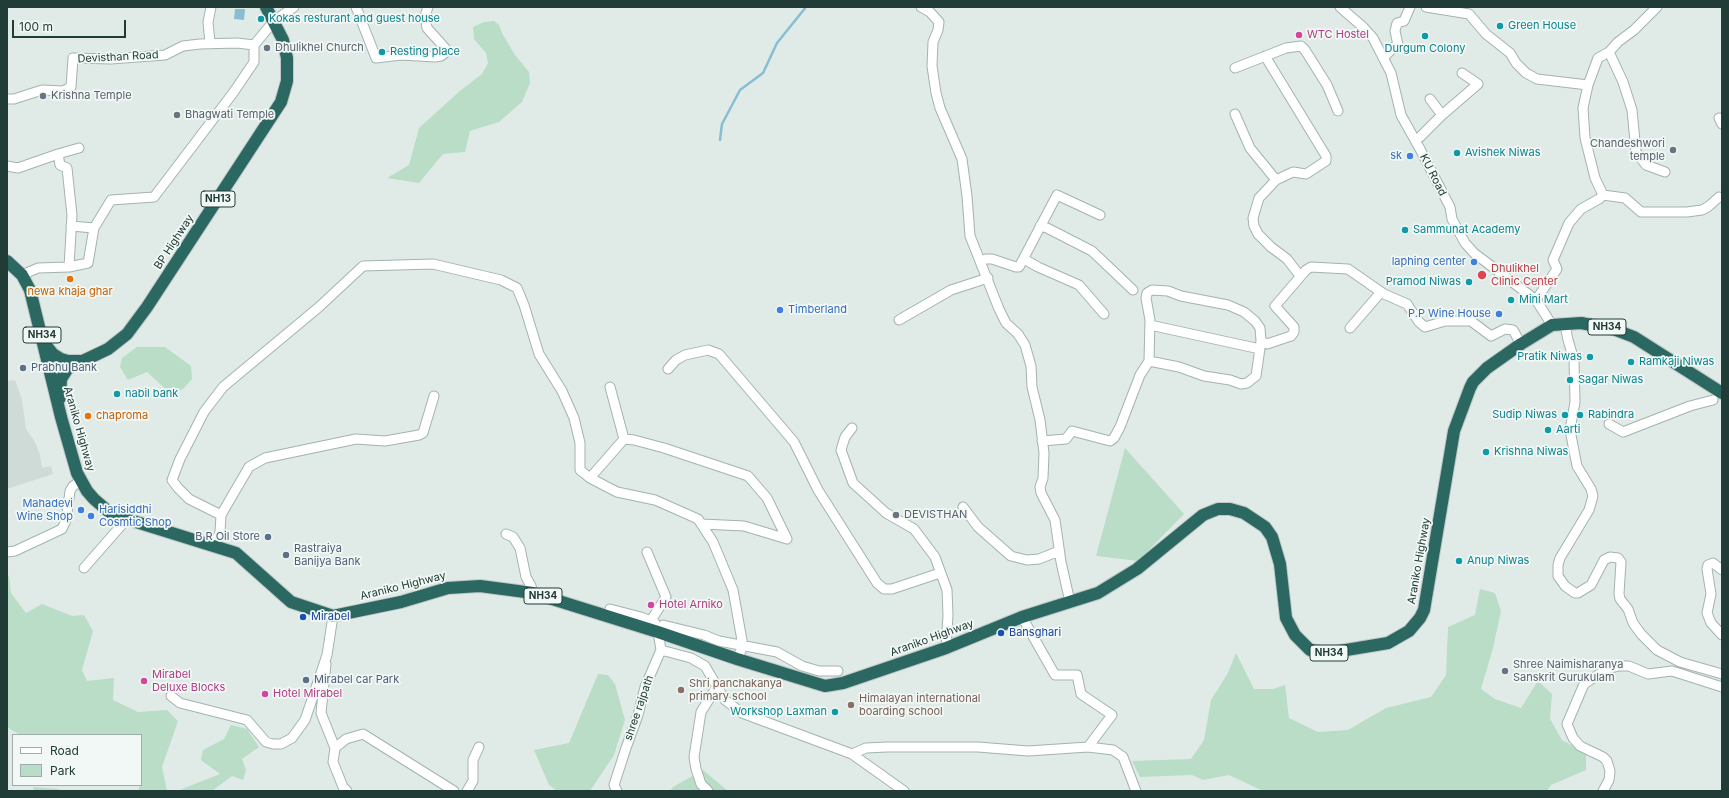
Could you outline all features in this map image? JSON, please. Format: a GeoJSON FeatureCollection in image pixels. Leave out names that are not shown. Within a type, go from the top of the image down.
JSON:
{"type":"FeatureCollection","features":[{"type":"Feature","properties":{"kind":"highway","name":"BP Highway"},"geometry":{"type":"LineString","coordinates":[[61,417],[61,379],[68,368],[108,349],[127,334],[147,307],[281,102],[287,81],[287,58],[283,40],[268,8]]}},
{"type":"Feature","properties":{"kind":"highway","name":"Araniko Highway"},"geometry":{"type":"LineString","coordinates":[[7,261],[22,275],[30,290],[61,417],[81,481],[87,491],[109,512],[126,520],[236,554],[291,602],[333,616],[400,602],[448,588],[480,586],[533,593],[660,628],[737,659],[825,686],[843,683],[946,648],[1022,617],[1098,593],[1137,569],[1203,515],[1214,510],[1230,509],[1244,513],[1265,527],[1272,537],[1280,564],[1286,618],[1296,635],[1310,650],[1328,653],[1379,646],[1400,637],[1416,624],[1424,610],[1454,431],[1465,397],[1473,382],[1487,368],[1521,344],[1552,326],[1581,323],[1590,324],[1613,329],[1634,337],[1718,396]]}},
{"type":"Feature","properties":{"kind":"highway","name":"BP Highway"},"geometry":{"type":"LineString","coordinates":[[43,343],[53,354],[61,359],[68,361],[81,361]]}},
{"type":"Feature","properties":{"kind":"street"},"geometry":{"type":"LineString","coordinates":[[210,43],[208,22],[211,7]]}},
{"type":"Feature","properties":{"kind":"street"},"geometry":{"type":"LineString","coordinates":[[22,275],[38,268],[88,263],[94,228],[111,200],[154,197],[233,93],[254,62],[254,45],[274,21],[294,7]]}},
{"type":"Feature","properties":{"kind":"street"},"geometry":{"type":"LineString","coordinates":[[356,7],[376,58],[400,55],[435,57],[441,56],[445,53],[445,48],[427,28],[425,16],[428,7]]}},
{"type":"Feature","properties":{"kind":"street"},"geometry":{"type":"LineString","coordinates":[[921,7],[930,12],[939,22],[932,53],[936,92],[940,108],[962,159],[970,236],[1006,323],[1018,334],[1025,345],[1031,366],[1032,387],[1037,405],[1042,440],[1044,467],[1040,487],[1041,493],[1055,520],[1059,551],[1070,602]]}},
{"type":"Feature","properties":{"kind":"street","name":"KU Road"},"geometry":{"type":"LineString","coordinates":[[1340,7],[1373,38],[1391,73],[1401,115],[1450,206],[1452,218],[1465,243],[1474,253],[1536,300],[1552,326]]}},
{"type":"Feature","properties":{"kind":"street"},"geometry":{"type":"LineString","coordinates":[[1383,58],[1394,47],[1397,48],[1398,45],[1395,31],[1397,23],[1404,21],[1410,7]]}},
{"type":"Feature","properties":{"kind":"street"},"geometry":{"type":"LineString","coordinates":[[1429,7],[1468,14],[1486,34],[1510,53],[1516,63],[1526,73],[1537,80],[1588,85]]}},
{"type":"Feature","properties":{"kind":"street"},"geometry":{"type":"LineString","coordinates":[[1603,194],[1595,178],[1585,138],[1583,108],[1588,85],[1598,58],[1609,52],[1657,7]]}},
{"type":"Feature","properties":{"kind":"street","name":"Devisthan Road"},"geometry":{"type":"LineString","coordinates":[[7,99],[21,97],[42,90],[63,91],[71,87],[73,58],[111,59],[165,55],[183,46],[210,43],[237,43],[254,45]]}},
{"type":"Feature","properties":{"kind":"street"},"geometry":{"type":"LineString","coordinates":[[1235,68],[1286,48],[1301,46],[1306,50],[1327,85],[1338,111]]}},
{"type":"Feature","properties":{"kind":"street"},"geometry":{"type":"LineString","coordinates":[[1609,52],[1623,82],[1632,110],[1636,152],[1646,165],[1666,172]]}},
{"type":"Feature","properties":{"kind":"street"},"geometry":{"type":"LineString","coordinates":[[1266,56],[1326,156],[1326,161],[1306,174],[1293,172],[1276,180],[1259,198],[1253,218],[1254,226],[1258,234],[1271,247],[1287,259],[1300,276]]}},
{"type":"Feature","properties":{"kind":"street"},"geometry":{"type":"LineString","coordinates":[[1414,140],[1478,84],[1462,73]]}},
{"type":"Feature","properties":{"kind":"street"},"geometry":{"type":"LineString","coordinates":[[1430,99],[1442,115]]}},
{"type":"Feature","properties":{"kind":"street"},"geometry":{"type":"LineString","coordinates":[[1236,114],[1250,148],[1276,180]]}},
{"type":"Feature","properties":{"kind":"street"},"geometry":{"type":"LineString","coordinates":[[7,166],[18,168],[80,148]]}},
{"type":"Feature","properties":{"kind":"street"},"geometry":{"type":"LineString","coordinates":[[58,154],[60,165],[67,168],[71,226],[69,266]]}},
{"type":"Feature","properties":{"kind":"street"},"geometry":{"type":"LineString","coordinates":[[1603,194],[1625,198],[1641,212],[1687,212],[1702,210],[1719,197]]}},
{"type":"Feature","properties":{"kind":"street"},"geometry":{"type":"LineString","coordinates":[[1536,300],[1557,269],[1553,260],[1569,223],[1581,209],[1599,199],[1603,194]]}},
{"type":"Feature","properties":{"kind":"street"},"geometry":{"type":"LineString","coordinates":[[980,261],[992,259],[1019,267],[1057,195],[1100,215]]}},
{"type":"Feature","properties":{"kind":"street"},"geometry":{"type":"LineString","coordinates":[[71,226],[94,228]]}},
{"type":"Feature","properties":{"kind":"street"},"geometry":{"type":"LineString","coordinates":[[1040,226],[1092,250],[1133,290]]}},
{"type":"Feature","properties":{"kind":"street"},"geometry":{"type":"LineString","coordinates":[[1024,259],[1079,286],[1104,314]]}},
{"type":"Feature","properties":{"kind":"street"},"geometry":{"type":"LineString","coordinates":[[221,515],[190,499],[172,480],[180,459],[204,412],[223,387],[319,307],[363,266],[433,264],[501,280],[517,288],[524,305],[539,354],[562,391],[574,418],[580,443],[580,470],[590,478],[617,492],[655,500],[698,519],[702,524],[713,542],[732,590],[742,646],[737,659]]}},
{"type":"Feature","properties":{"kind":"street"},"geometry":{"type":"LineString","coordinates":[[1150,324],[1261,345],[1291,336],[1294,332],[1294,327],[1275,306],[1300,276],[1311,267],[1348,269],[1381,292],[1407,304],[1419,322],[1425,327],[1445,321],[1471,321],[1491,336],[1506,330],[1513,330],[1521,344]]}},
{"type":"Feature","properties":{"kind":"street"},"geometry":{"type":"LineString","coordinates":[[898,320],[951,290],[988,278]]}},
{"type":"Feature","properties":{"kind":"street"},"geometry":{"type":"LineString","coordinates":[[1042,440],[1066,439],[1072,431],[1110,441],[1120,427],[1140,375],[1149,361],[1150,324],[1146,298],[1147,292],[1152,290],[1168,291],[1181,296],[1228,305],[1244,312],[1255,321],[1260,328],[1261,345],[1256,376],[1247,384],[1204,376],[1179,367],[1149,361]]}},
{"type":"Feature","properties":{"kind":"street"},"geometry":{"type":"LineString","coordinates":[[1350,328],[1381,292]]}},
{"type":"Feature","properties":{"kind":"street"},"geometry":{"type":"LineString","coordinates":[[1565,324],[1574,360],[1575,402],[1570,430],[1577,466],[1591,489],[1593,496],[1589,510],[1560,558],[1558,576],[1562,583],[1575,593],[1584,590],[1591,585],[1604,560],[1618,558],[1621,562],[1620,599],[1628,609],[1633,623],[1641,634],[1657,650],[1680,662],[1722,674]]}},
{"type":"Feature","properties":{"kind":"street"},"geometry":{"type":"LineString","coordinates":[[668,369],[676,360],[685,355],[708,350],[720,354],[794,442],[818,490],[877,583],[884,589],[892,589],[940,573]]}},
{"type":"Feature","properties":{"kind":"street"},"geometry":{"type":"LineString","coordinates":[[610,387],[624,439]]}},
{"type":"Feature","properties":{"kind":"street"},"geometry":{"type":"LineString","coordinates":[[213,547],[220,532],[221,515],[249,467],[265,458],[356,439],[385,441],[419,435],[423,433],[434,396]]}},
{"type":"Feature","properties":{"kind":"street"},"geometry":{"type":"LineString","coordinates":[[1609,424],[1623,432],[1718,396]]}},
{"type":"Feature","properties":{"kind":"street"},"geometry":{"type":"LineString","coordinates":[[852,428],[845,437],[841,450],[853,483],[886,513],[914,529],[935,557],[947,590],[948,615],[946,648]]}},
{"type":"Feature","properties":{"kind":"street"},"geometry":{"type":"LineString","coordinates":[[590,478],[624,439]]}},
{"type":"Feature","properties":{"kind":"street"},"geometry":{"type":"LineString","coordinates":[[624,439],[634,440],[664,448],[748,476],[767,498],[787,539],[744,526],[702,524]]}},
{"type":"Feature","properties":{"kind":"street"},"geometry":{"type":"LineString","coordinates":[[7,552],[15,551],[62,529],[66,520],[70,491],[73,486],[81,481]]}},
{"type":"Feature","properties":{"kind":"street"},"geometry":{"type":"LineString","coordinates":[[963,507],[978,527],[1011,556],[1027,560],[1038,559],[1059,551]]}},
{"type":"Feature","properties":{"kind":"street"},"geometry":{"type":"LineString","coordinates":[[84,568],[126,520]]}},
{"type":"Feature","properties":{"kind":"street"},"geometry":{"type":"LineString","coordinates":[[506,534],[513,537],[520,548],[526,577],[533,593]]}},
{"type":"Feature","properties":{"kind":"street"},"geometry":{"type":"LineString","coordinates":[[647,552],[666,597],[650,622]]}},
{"type":"Feature","properties":{"kind":"street"},"geometry":{"type":"LineString","coordinates":[[1722,570],[1713,563],[1708,565],[1707,569],[1711,594],[1707,613],[1711,623],[1722,635]]}},
{"type":"Feature","properties":{"kind":"street"},"geometry":{"type":"LineString","coordinates":[[610,609],[640,617],[660,628],[777,652],[802,666],[819,671],[838,671]]}},
{"type":"Feature","properties":{"kind":"street"},"geometry":{"type":"LineString","coordinates":[[333,616],[321,713],[335,748],[333,762],[344,790]]}},
{"type":"Feature","properties":{"kind":"street"},"geometry":{"type":"LineString","coordinates":[[1022,617],[1055,675],[1077,675],[1081,694],[1112,715],[1088,747]]}},
{"type":"Feature","properties":{"kind":"street"},"geometry":{"type":"LineString","coordinates":[[660,628],[661,650],[691,658],[705,666],[716,688],[725,700],[742,714],[852,754],[904,791]]}},
{"type":"Feature","properties":{"kind":"street","name":"shree rajpath"},"geometry":{"type":"LineString","coordinates":[[616,788],[645,687],[661,650]]}},
{"type":"Feature","properties":{"kind":"street"},"geometry":{"type":"LineString","coordinates":[[171,696],[180,703],[247,720],[266,742],[280,744],[292,738],[305,720],[327,655]]}},
{"type":"Feature","properties":{"kind":"street"},"geometry":{"type":"LineString","coordinates":[[1603,791],[1609,780],[1610,771],[1607,761],[1603,757],[1580,746],[1573,738],[1567,724],[1584,684],[1607,668],[1629,666],[1648,674],[1672,671],[1722,687]]}},
{"type":"Feature","properties":{"kind":"street"},"geometry":{"type":"LineString","coordinates":[[708,791],[701,784],[694,758],[701,712],[716,688]]}},
{"type":"Feature","properties":{"kind":"street"},"geometry":{"type":"LineString","coordinates":[[335,748],[346,739],[363,734],[454,791]]}},
{"type":"Feature","properties":{"kind":"street"},"geometry":{"type":"LineString","coordinates":[[467,791],[473,781],[473,760],[479,747]]}},
{"type":"Feature","properties":{"kind":"street"},"geometry":{"type":"LineString","coordinates":[[852,754],[866,748],[887,747],[978,747],[1028,751],[1088,747],[1113,750],[1123,757],[1136,791]]}},
{"type":"Feature","properties":{"kind":"shaded area"},"geometry":{"type":"Polygon","coordinates":[[[15,380],[22,400],[26,429],[35,442],[40,455],[42,468],[51,466],[53,474],[7,489],[7,381],[15,380]]]}},
{"type":"Feature","properties":{"kind":"green space"},"geometry":{"type":"Polygon","coordinates":[[[494,21],[499,25],[515,55],[529,72],[530,83],[522,102],[499,122],[470,131],[465,152],[443,154],[419,183],[387,178],[409,165],[419,128],[461,90],[482,74],[488,63],[486,53],[474,39],[473,27],[484,22],[494,21]]]}},
{"type":"Feature","properties":{"kind":"green space"},"geometry":{"type":"Polygon","coordinates":[[[137,347],[165,347],[191,366],[192,379],[183,389],[171,394],[147,372],[128,380],[120,367],[122,358],[137,347]]]}},
{"type":"Feature","properties":{"kind":"green space"},"geometry":{"type":"Polygon","coordinates":[[[1125,448],[1184,514],[1138,561],[1096,556],[1125,448]]]}},
{"type":"Feature","properties":{"kind":"green space"},"geometry":{"type":"Polygon","coordinates":[[[9,575],[11,593],[26,613],[42,604],[72,616],[84,615],[93,631],[82,670],[87,681],[114,678],[113,700],[138,712],[167,710],[178,721],[162,767],[167,791],[138,791],[140,786],[142,786],[142,734],[18,734],[7,727],[7,577],[9,575]]]}},
{"type":"Feature","properties":{"kind":"green space"},"geometry":{"type":"Polygon","coordinates":[[[1480,589],[1495,593],[1501,611],[1493,648],[1481,689],[1495,699],[1521,708],[1538,681],[1552,694],[1550,719],[1562,740],[1586,753],[1586,770],[1551,785],[1547,791],[1263,791],[1229,775],[1203,780],[1192,775],[1140,777],[1132,761],[1191,759],[1204,740],[1211,700],[1228,673],[1236,653],[1254,689],[1273,689],[1285,685],[1289,718],[1318,732],[1348,730],[1386,708],[1431,697],[1446,675],[1448,627],[1475,615],[1480,589]]]}},
{"type":"Feature","properties":{"kind":"green space"},"geometry":{"type":"Polygon","coordinates":[[[598,674],[608,675],[615,684],[625,720],[614,755],[590,791],[557,791],[549,785],[534,750],[569,743],[598,674]]]}},
{"type":"Feature","properties":{"kind":"green space"},"geometry":{"type":"Polygon","coordinates":[[[231,725],[247,729],[259,747],[242,759],[246,770],[243,780],[232,776],[212,791],[177,791],[220,774],[201,760],[203,750],[224,739],[231,725]]]}},
{"type":"Feature","properties":{"kind":"green space"},"geometry":{"type":"Polygon","coordinates":[[[703,770],[728,791],[670,791],[673,787],[703,770]]]}},
{"type":"Feature","properties":{"kind":"green space"},"geometry":{"type":"Polygon","coordinates":[[[33,787],[59,789],[60,791],[34,791],[33,787]]]}},
{"type":"Feature","properties":{"kind":"water"},"geometry":{"type":"Polygon","coordinates":[[[235,9],[245,9],[244,20],[234,19],[235,9]]]}},
{"type":"Feature","properties":{"kind":"waterway"},"geometry":{"type":"LineString","coordinates":[[720,140],[722,124],[740,90],[763,73],[777,43],[806,7]]}},
{"type":"Feature","properties":{"kind":"place","name":"Kokas resturant and guest house"},"geometry":{"type":"Point","coordinates":[261,19]}},
{"type":"Feature","properties":{"kind":"place","name":"Green House"},"geometry":{"type":"Point","coordinates":[1500,26]}},
{"type":"Feature","properties":{"kind":"place","name":"WTC Hostel"},"geometry":{"type":"Point","coordinates":[1299,35]}},
{"type":"Feature","properties":{"kind":"place","name":"Durgum Colony"},"geometry":{"type":"Point","coordinates":[1425,36]}},
{"type":"Feature","properties":{"kind":"place","name":"Dhulikhel Church"},"geometry":{"type":"Point","coordinates":[267,48]}},
{"type":"Feature","properties":{"kind":"place","name":"Resting place"},"geometry":{"type":"Point","coordinates":[382,52]}},
{"type":"Feature","properties":{"kind":"place","name":"Krishna Temple"},"geometry":{"type":"Point","coordinates":[43,96]}},
{"type":"Feature","properties":{"kind":"place","name":"Bhagwati Temple"},"geometry":{"type":"Point","coordinates":[177,115]}},
{"type":"Feature","properties":{"kind":"place","name":"Chandeshwori temple"},"geometry":{"type":"Point","coordinates":[1673,150]}},
{"type":"Feature","properties":{"kind":"place","name":"Avishek Niwas"},"geometry":{"type":"Point","coordinates":[1457,153]}},
{"type":"Feature","properties":{"kind":"place","name":"sk"},"geometry":{"type":"Point","coordinates":[1410,156]}},
{"type":"Feature","properties":{"kind":"place","name":"Sammunat Academy"},"geometry":{"type":"Point","coordinates":[1405,230]}},
{"type":"Feature","properties":{"kind":"place","name":"laphing center"},"geometry":{"type":"Point","coordinates":[1474,262]}},
{"type":"Feature","properties":{"kind":"place","name":"Dhulikhel Clinic Center"},"geometry":{"type":"Point","coordinates":[1482,275]}},
{"type":"Feature","properties":{"kind":"place","name":"newa khaja ghar"},"geometry":{"type":"Point","coordinates":[70,279]}},
{"type":"Feature","properties":{"kind":"place","name":"Pramod Niwas"},"geometry":{"type":"Point","coordinates":[1469,282]}},
{"type":"Feature","properties":{"kind":"place","name":"Mini Mart"},"geometry":{"type":"Point","coordinates":[1511,300]}},
{"type":"Feature","properties":{"kind":"place","name":"Timberland"},"geometry":{"type":"Point","coordinates":[780,310]}},
{"type":"Feature","properties":{"kind":"place","name":"P.P Wine House"},"geometry":{"type":"Point","coordinates":[1499,314]}},
{"type":"Feature","properties":{"kind":"place","name":"Pratik Niwas"},"geometry":{"type":"Point","coordinates":[1590,357]}},
{"type":"Feature","properties":{"kind":"place","name":"Ramkaji Niwas"},"geometry":{"type":"Point","coordinates":[1631,362]}},
{"type":"Feature","properties":{"kind":"place","name":"Prabhu Bank"},"geometry":{"type":"Point","coordinates":[23,368]}},
{"type":"Feature","properties":{"kind":"place","name":"Sagar Niwas"},"geometry":{"type":"Point","coordinates":[1570,380]}},
{"type":"Feature","properties":{"kind":"place","name":"nabil bank"},"geometry":{"type":"Point","coordinates":[117,394]}},
{"type":"Feature","properties":{"kind":"place","name":"Sudip Niwas"},"geometry":{"type":"Point","coordinates":[1565,415]}},
{"type":"Feature","properties":{"kind":"place","name":"Rabindra"},"geometry":{"type":"Point","coordinates":[1580,415]}},
{"type":"Feature","properties":{"kind":"place","name":"chaproma"},"geometry":{"type":"Point","coordinates":[88,416]}},
{"type":"Feature","properties":{"kind":"place","name":"Aarti"},"geometry":{"type":"Point","coordinates":[1548,430]}},
{"type":"Feature","properties":{"kind":"place","name":"Krishna Niwas"},"geometry":{"type":"Point","coordinates":[1486,452]}},
{"type":"Feature","properties":{"kind":"place","name":"Mahadevi Wine Shop"},"geometry":{"type":"Point","coordinates":[81,510]}},
{"type":"Feature","properties":{"kind":"place","name":"DEVISTHAN"},"geometry":{"type":"Point","coordinates":[896,515]}},
{"type":"Feature","properties":{"kind":"place","name":"Harisiddhi Cosmtic Shop"},"geometry":{"type":"Point","coordinates":[91,516]}},
{"type":"Feature","properties":{"kind":"place","name":"B R Oil Store"},"geometry":{"type":"Point","coordinates":[268,537]}},
{"type":"Feature","properties":{"kind":"place","name":"Rastraiya Banijya Bank"},"geometry":{"type":"Point","coordinates":[286,555]}},
{"type":"Feature","properties":{"kind":"place","name":"Anup Niwas"},"geometry":{"type":"Point","coordinates":[1459,561]}},
{"type":"Feature","properties":{"kind":"place","name":"Hotel Arniko"},"geometry":{"type":"Point","coordinates":[651,605]}},
{"type":"Feature","properties":{"kind":"place","name":"Mirabel"},"geometry":{"type":"Point","coordinates":[303,617]}},
{"type":"Feature","properties":{"kind":"place","name":"Bansghari"},"geometry":{"type":"Point","coordinates":[1001,633]}},
{"type":"Feature","properties":{"kind":"place","name":"Shree Naimisharanya Sanskrit Gurukulam"},"geometry":{"type":"Point","coordinates":[1505,671]}},
{"type":"Feature","properties":{"kind":"place","name":"Mirabel car Park"},"geometry":{"type":"Point","coordinates":[306,680]}},
{"type":"Feature","properties":{"kind":"place","name":"Mirabel Deluxe Blocks"},"geometry":{"type":"Point","coordinates":[144,681]}},
{"type":"Feature","properties":{"kind":"place","name":"Shri panchakanya primary school"},"geometry":{"type":"Point","coordinates":[681,690]}},
{"type":"Feature","properties":{"kind":"place","name":"Hotel Mirabel"},"geometry":{"type":"Point","coordinates":[265,694]}},
{"type":"Feature","properties":{"kind":"place","name":"Himalayan international boarding school"},"geometry":{"type":"Point","coordinates":[851,705]}},
{"type":"Feature","properties":{"kind":"place","name":"Workshop Laxman"},"geometry":{"type":"Point","coordinates":[835,712]}}]}
